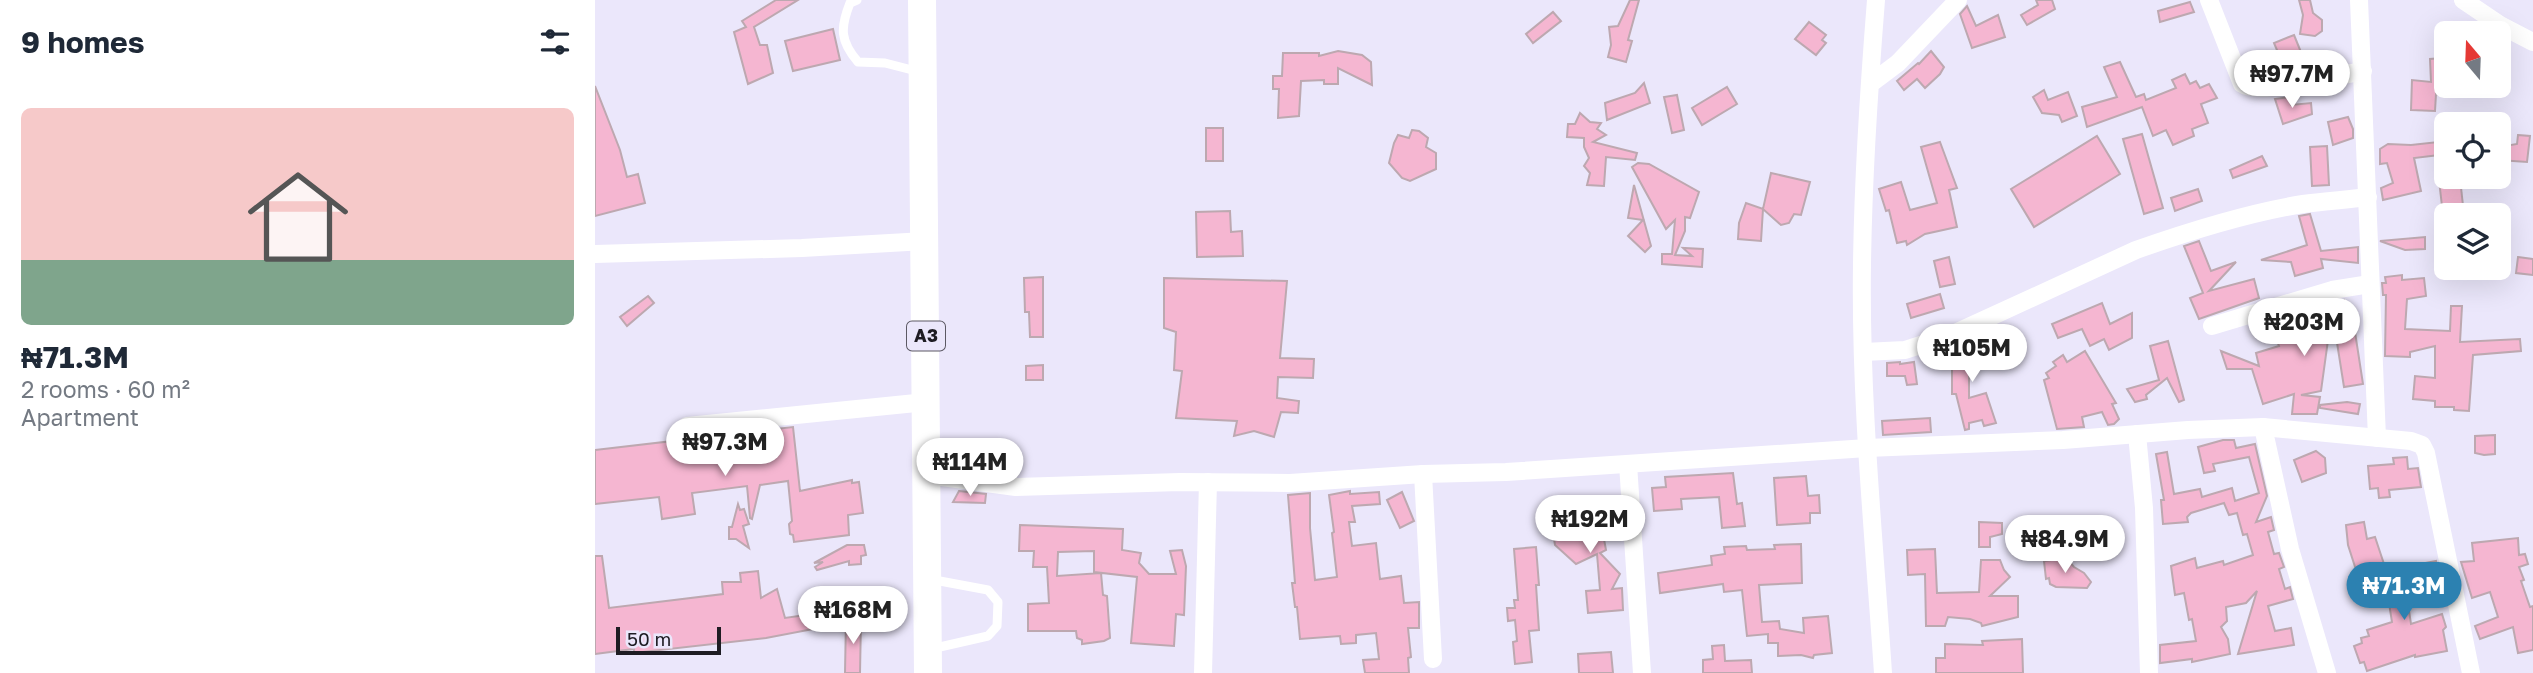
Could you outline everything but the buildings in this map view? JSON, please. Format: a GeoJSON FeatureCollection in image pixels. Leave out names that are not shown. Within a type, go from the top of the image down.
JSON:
{"type":"FeatureCollection","features":[{"type":"Feature","properties":{"kind":"highway","name":"A3"},"geometry":{"type":"LineString","coordinates":[[922,0],[928,661]]}},
{"type":"Feature","properties":{"kind":"street"},"geometry":{"type":"LineString","coordinates":[[1876,0],[1862,266],[1867,448],[1883,673]]}},
{"type":"Feature","properties":{"kind":"street"},"geometry":{"type":"LineString","coordinates":[[1870,84],[1898,63],[1958,0]]}},
{"type":"Feature","properties":{"kind":"street"},"geometry":{"type":"LineString","coordinates":[[2209,0],[2242,84],[2246,87],[2253,89],[2277,86],[2363,71]]}},
{"type":"Feature","properties":{"kind":"street"},"geometry":{"type":"LineString","coordinates":[[2360,0],[2377,438]]}},
{"type":"Feature","properties":{"kind":"street"},"geometry":{"type":"LineString","coordinates":[[2463,0],[2500,25],[2533,42]]}},
{"type":"Feature","properties":{"kind":"street"},"geometry":{"type":"LineString","coordinates":[[1864,352],[1905,350],[1951,335],[2158,242],[2291,206],[2368,197]]}},
{"type":"Feature","properties":{"kind":"street"},"geometry":{"type":"LineString","coordinates":[[595,254],[802,248],[925,241]]}},
{"type":"Feature","properties":{"kind":"street"},"geometry":{"type":"LineString","coordinates":[[2212,326],[2332,290],[2370,284]]}},
{"type":"Feature","properties":{"kind":"street"},"geometry":{"type":"LineString","coordinates":[[687,426],[926,402]]}},
{"type":"Feature","properties":{"kind":"street"},"geometry":{"type":"LineString","coordinates":[[2263,427],[2290,549],[2327,673]]}},
{"type":"Feature","properties":{"kind":"street"},"geometry":{"type":"LineString","coordinates":[[927,475],[1016,487],[1208,482],[1290,483],[2263,427],[2418,443],[2426,453],[2471,673]]}},
{"type":"Feature","properties":{"kind":"street"},"geometry":{"type":"LineString","coordinates":[[2137,434],[2144,508],[2149,673]]}},
{"type":"Feature","properties":{"kind":"street"},"geometry":{"type":"LineString","coordinates":[[1628,464],[1642,673]]}},
{"type":"Feature","properties":{"kind":"street"},"geometry":{"type":"LineString","coordinates":[[1423,474],[1433,659]]}},
{"type":"Feature","properties":{"kind":"street"},"geometry":{"type":"LineString","coordinates":[[1203,673],[1208,482]]}},
{"type":"Feature","properties":{"kind":"lane"},"geometry":{"type":"LineString","coordinates":[[857,0],[850,3],[844,20],[845,47],[858,62],[885,63],[923,73]]}},
{"type":"Feature","properties":{"kind":"lane"},"geometry":{"type":"LineString","coordinates":[[927,579],[988,590],[998,603],[997,626],[988,636],[928,661]]}}]}
